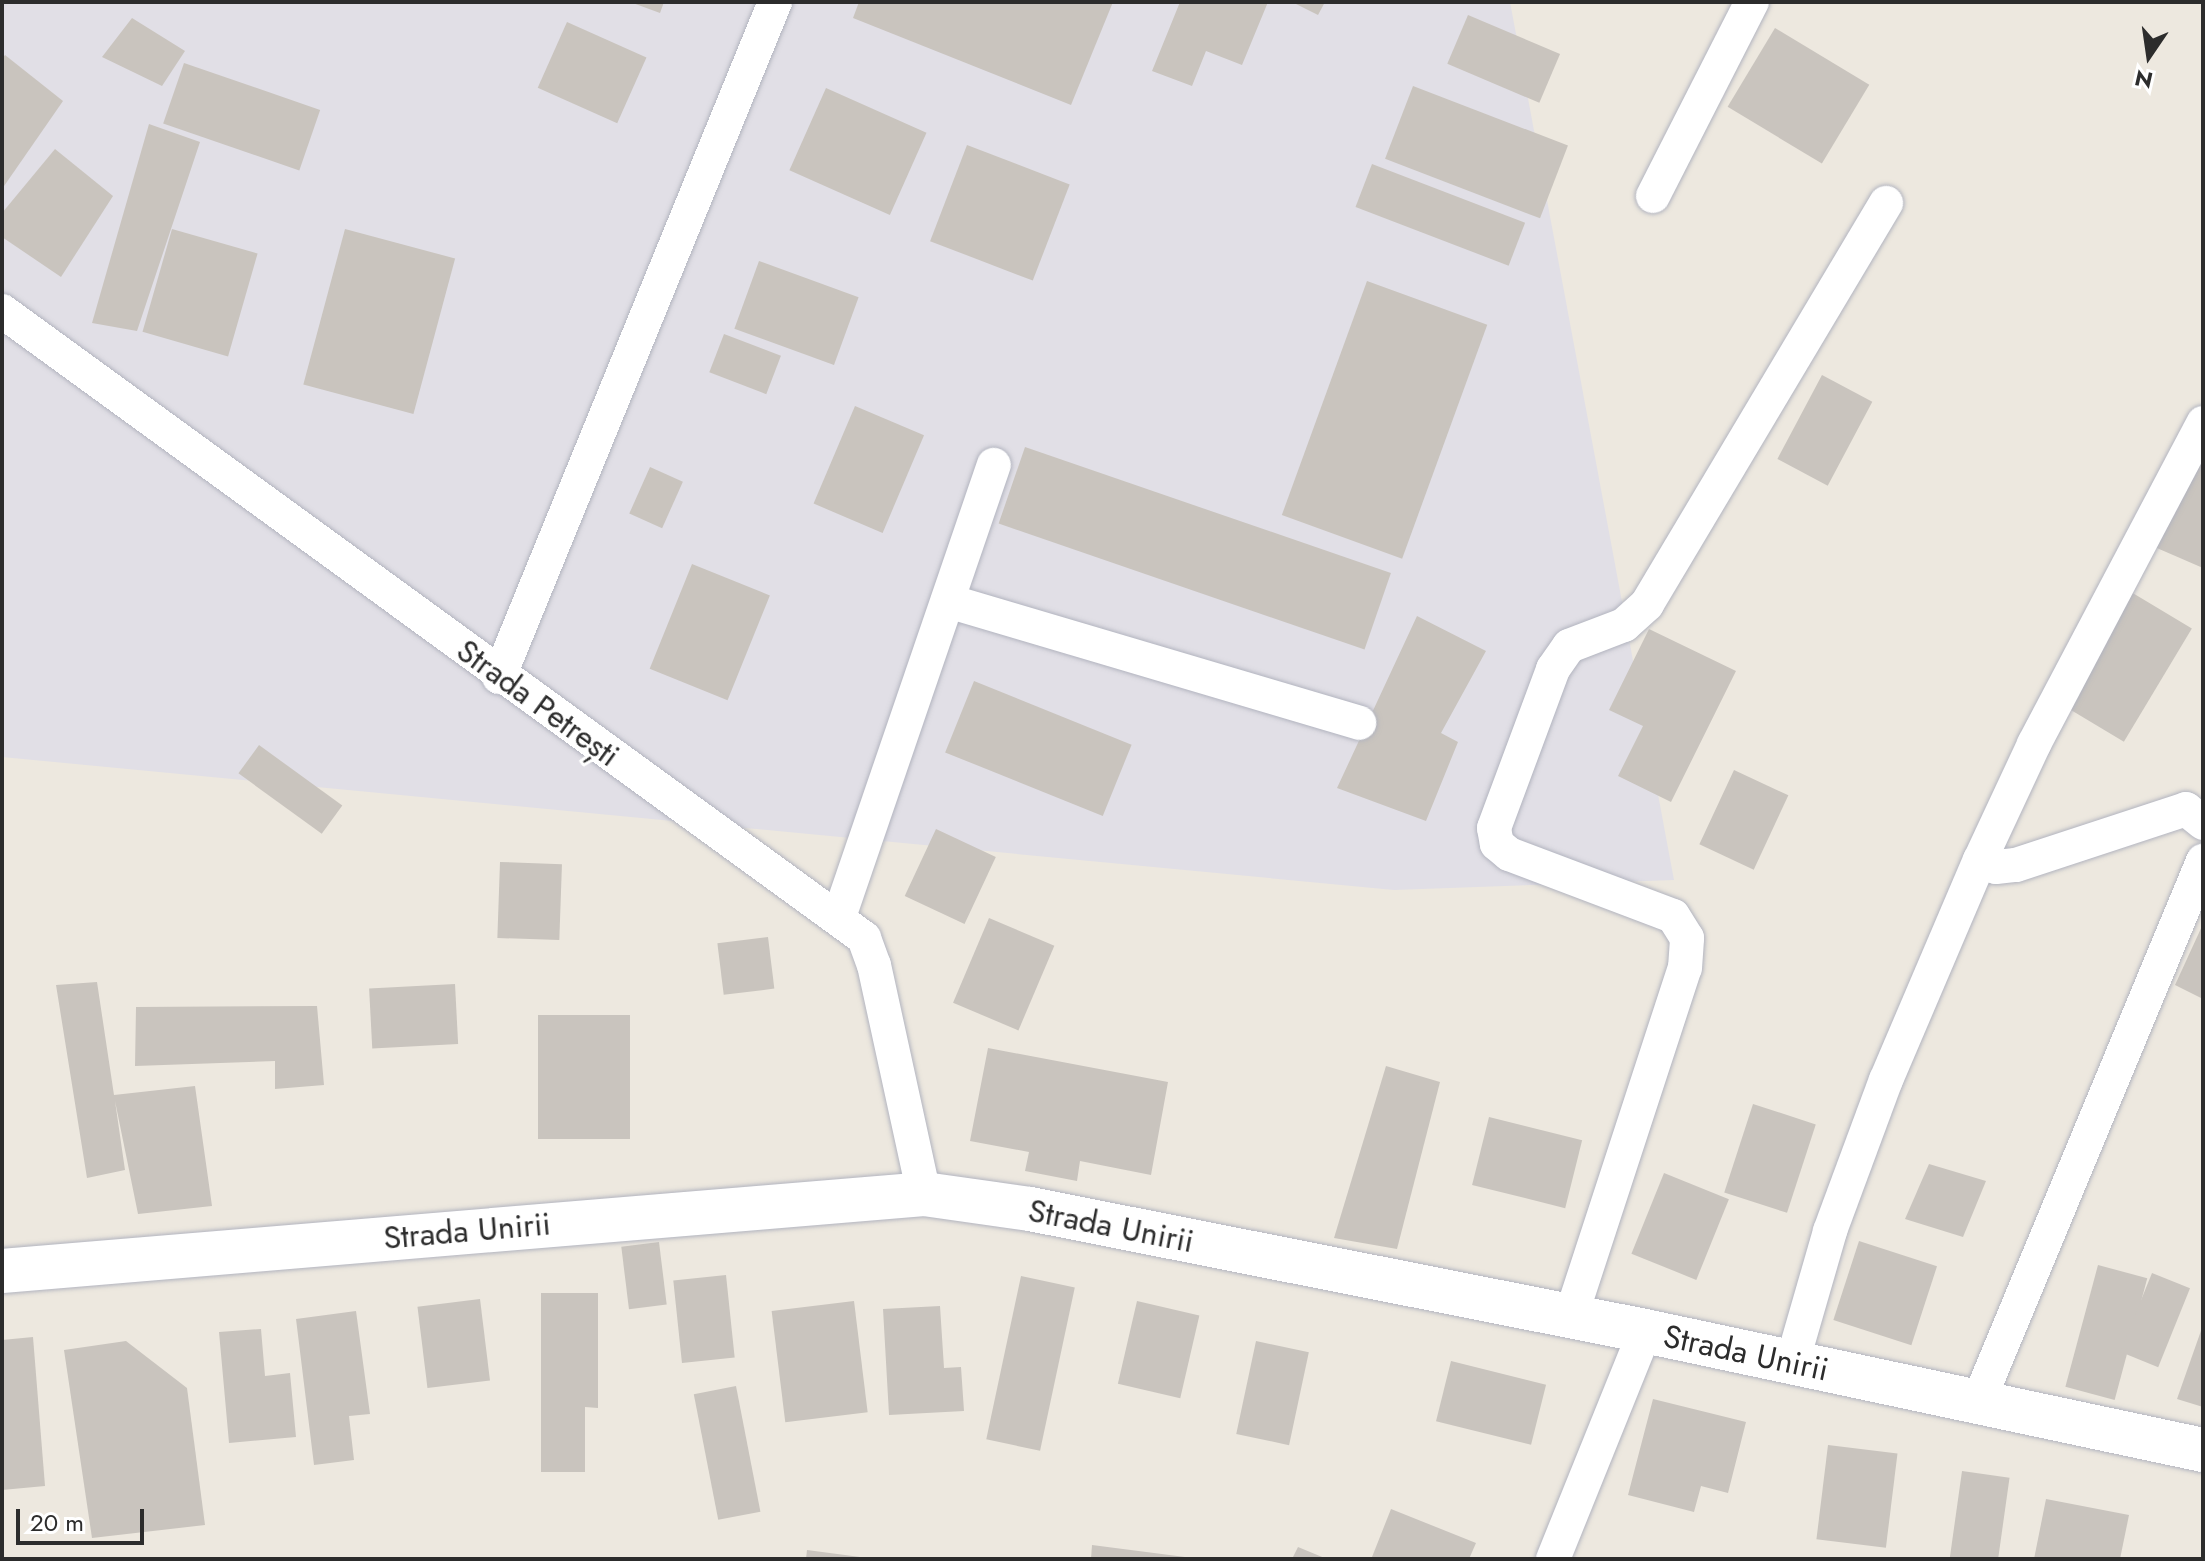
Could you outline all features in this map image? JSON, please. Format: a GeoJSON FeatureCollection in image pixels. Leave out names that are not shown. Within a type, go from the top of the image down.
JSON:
{"type":"FeatureCollection","features":[{"type":"Feature","properties":{"kind":"main road","name":"Strada Unirii"},"geometry":{"type":"LineString","coordinates":[[2,1271],[924,1194],[1030,1209],[1570,1319],[1645,1331],[2203,1450]]}},
{"type":"Feature","properties":{"kind":"street"},"geometry":{"type":"LineString","coordinates":[[499,677],[775,2]]}},
{"type":"Feature","properties":{"kind":"street"},"geometry":{"type":"LineString","coordinates":[[1653,196],[1752,2]]}},
{"type":"Feature","properties":{"kind":"street"},"geometry":{"type":"LineString","coordinates":[[1570,1319],[1685,968],[1687,938],[1673,916],[1509,854],[1497,844],[1494,828],[1553,669],[1569,646],[1624,625],[1647,604],[1886,203]]}},
{"type":"Feature","properties":{"kind":"street","name":"Strada Petrești"},"geometry":{"type":"LineString","coordinates":[[2,311],[499,677],[839,917],[864,938],[874,965],[924,1194]]}},
{"type":"Feature","properties":{"kind":"street"},"geometry":{"type":"LineString","coordinates":[[1792,1363],[1830,1231],[1886,1080],[1980,860],[2034,744],[2203,423]]}},
{"type":"Feature","properties":{"kind":"street"},"geometry":{"type":"LineString","coordinates":[[839,917],[994,465]]}},
{"type":"Feature","properties":{"kind":"street"},"geometry":{"type":"LineString","coordinates":[[948,601],[1359,723]]}},
{"type":"Feature","properties":{"kind":"street"},"geometry":{"type":"LineString","coordinates":[[1980,860],[1996,867],[2016,865],[2186,809],[2203,823]]}},
{"type":"Feature","properties":{"kind":"street"},"geometry":{"type":"LineString","coordinates":[[1979,1400],[2203,861]]}},
{"type":"Feature","properties":{"kind":"street"},"geometry":{"type":"LineString","coordinates":[[1553,1559],[1645,1331]]}},
{"type":"Feature","properties":{"kind":"shaded area"},"geometry":{"type":"Polygon","coordinates":[[[2,2],[1510,2],[1674,880],[1394,890],[2,757],[2,2]]]}},
{"type":"Feature","properties":{"kind":"building"},"geometry":{"type":"Polygon","coordinates":[[[630,2],[664,2],[660,13],[630,2]]]}},
{"type":"Feature","properties":{"kind":"building"},"geometry":{"type":"Polygon","coordinates":[[[859,2],[1113,2],[1071,105],[853,18],[859,2]]]}},
{"type":"Feature","properties":{"kind":"building"},"geometry":{"type":"Polygon","coordinates":[[[1180,2],[1268,2],[1242,65],[1206,51],[1192,86],[1152,71],[1180,2]]]}},
{"type":"Feature","properties":{"kind":"building"},"geometry":{"type":"Polygon","coordinates":[[[1292,2],[1325,2],[1318,15],[1292,2]]]}},
{"type":"Feature","properties":{"kind":"building"},"geometry":{"type":"Polygon","coordinates":[[[1468,15],[1560,54],[1539,103],[1447,64],[1468,15]]]}},
{"type":"Feature","properties":{"kind":"building"},"geometry":{"type":"Polygon","coordinates":[[[132,18],[185,51],[162,86],[102,57],[132,18]]]}},
{"type":"Feature","properties":{"kind":"building"},"geometry":{"type":"Polygon","coordinates":[[[567,22],[646,57],[617,123],[538,88],[567,22]]]}},
{"type":"Feature","properties":{"kind":"building"},"geometry":{"type":"Polygon","coordinates":[[[1775,28],[1869,85],[1822,164],[1728,107],[1775,28]]]}},
{"type":"Feature","properties":{"kind":"building"},"geometry":{"type":"Polygon","coordinates":[[[5,55],[63,101],[2,189],[2,59],[5,55]]]}},
{"type":"Feature","properties":{"kind":"building"},"geometry":{"type":"Polygon","coordinates":[[[184,63],[320,110],[299,170],[163,124],[184,63]]]}},
{"type":"Feature","properties":{"kind":"building"},"geometry":{"type":"Polygon","coordinates":[[[1413,86],[1568,145],[1540,218],[1385,159],[1413,86]]]}},
{"type":"Feature","properties":{"kind":"building"},"geometry":{"type":"Polygon","coordinates":[[[826,88],[926,133],[890,215],[789,170],[826,88]]]}},
{"type":"Feature","properties":{"kind":"building"},"geometry":{"type":"Polygon","coordinates":[[[149,124],[200,142],[137,331],[92,323],[149,124]]]}},
{"type":"Feature","properties":{"kind":"building"},"geometry":{"type":"Polygon","coordinates":[[[967,145],[1070,184],[1033,281],[930,241],[967,145]]]}},
{"type":"Feature","properties":{"kind":"building"},"geometry":{"type":"Polygon","coordinates":[[[55,149],[113,196],[61,277],[2,237],[2,213],[55,149]]]}},
{"type":"Feature","properties":{"kind":"building"},"geometry":{"type":"Polygon","coordinates":[[[1372,164],[1525,223],[1509,266],[1356,207],[1372,164]]]}},
{"type":"Feature","properties":{"kind":"building"},"geometry":{"type":"Polygon","coordinates":[[[172,229],[258,254],[228,356],[143,332],[172,229]]]}},
{"type":"Feature","properties":{"kind":"building"},"geometry":{"type":"Polygon","coordinates":[[[345,229],[455,259],[413,414],[303,385],[345,229]]]}},
{"type":"Feature","properties":{"kind":"building"},"geometry":{"type":"Polygon","coordinates":[[[759,261],[859,297],[834,365],[734,329],[759,261]]]}},
{"type":"Feature","properties":{"kind":"building"},"geometry":{"type":"Polygon","coordinates":[[[1367,281],[1487,325],[1402,559],[1282,515],[1367,281]]]}},
{"type":"Feature","properties":{"kind":"building"},"geometry":{"type":"Polygon","coordinates":[[[724,334],[781,356],[766,394],[709,372],[724,334]]]}},
{"type":"Feature","properties":{"kind":"building"},"geometry":{"type":"Polygon","coordinates":[[[1822,375],[1872,402],[1828,486],[1777,459],[1822,375]]]}},
{"type":"Feature","properties":{"kind":"building"},"geometry":{"type":"Polygon","coordinates":[[[855,406],[924,435],[883,533],[814,504],[855,406]]]}},
{"type":"Feature","properties":{"kind":"building"},"geometry":{"type":"Polygon","coordinates":[[[1025,447],[1391,573],[1365,650],[999,524],[1025,447]]]}},
{"type":"Feature","properties":{"kind":"building"},"geometry":{"type":"Polygon","coordinates":[[[2192,455],[2203,461],[2203,568],[2143,542],[2192,455]]]}},
{"type":"Feature","properties":{"kind":"building"},"geometry":{"type":"Polygon","coordinates":[[[650,467],[683,482],[662,528],[629,514],[650,467]]]}},
{"type":"Feature","properties":{"kind":"building"},"geometry":{"type":"Polygon","coordinates":[[[692,564],[770,595],[728,700],[650,669],[692,564]]]}},
{"type":"Feature","properties":{"kind":"building"},"geometry":{"type":"Polygon","coordinates":[[[2131,592],[2192,629],[2124,742],[2063,705],[2131,592]]]}},
{"type":"Feature","properties":{"kind":"building"},"geometry":{"type":"Polygon","coordinates":[[[1417,616],[1486,651],[1441,733],[1458,742],[1426,821],[1337,788],[1417,616]]]}},
{"type":"Feature","properties":{"kind":"building"},"geometry":{"type":"Polygon","coordinates":[[[1649,629],[1736,671],[1671,802],[1618,776],[1643,726],[1609,710],[1649,629]]]}},
{"type":"Feature","properties":{"kind":"building"},"geometry":{"type":"Polygon","coordinates":[[[974,681],[1132,745],[1103,816],[945,752],[974,681]]]}},
{"type":"Feature","properties":{"kind":"building"},"geometry":{"type":"Polygon","coordinates":[[[259,745],[342,806],[322,834],[238,773],[259,745]]]}},
{"type":"Feature","properties":{"kind":"building"},"geometry":{"type":"Polygon","coordinates":[[[1734,770],[1788,795],[1754,870],[1699,844],[1734,770]]]}},
{"type":"Feature","properties":{"kind":"building"},"geometry":{"type":"Polygon","coordinates":[[[936,829],[996,857],[965,924],[905,896],[936,829]]]}},
{"type":"Feature","properties":{"kind":"building"},"geometry":{"type":"Polygon","coordinates":[[[500,862],[562,864],[559,940],[497,938],[500,862]]]}},
{"type":"Feature","properties":{"kind":"building"},"geometry":{"type":"Polygon","coordinates":[[[989,918],[1054,946],[1018,1030],[953,1003],[989,918]]]}},
{"type":"Feature","properties":{"kind":"building"},"geometry":{"type":"Polygon","coordinates":[[[2203,924],[2203,999],[2175,985],[2203,924]]]}},
{"type":"Feature","properties":{"kind":"building"},"geometry":{"type":"Polygon","coordinates":[[[768,937],[774,989],[724,995],[717,943],[768,937]]]}},
{"type":"Feature","properties":{"kind":"building"},"geometry":{"type":"Polygon","coordinates":[[[97,982],[114,1095],[195,1086],[212,1206],[138,1214],[115,1101],[125,1170],[87,1178],[56,985],[97,982]]]}},
{"type":"Feature","properties":{"kind":"building"},"geometry":{"type":"Polygon","coordinates":[[[455,984],[458,1044],[372,1048],[369,989],[455,984]]]}},
{"type":"Feature","properties":{"kind":"building"},"geometry":{"type":"Polygon","coordinates":[[[317,1006],[324,1085],[275,1089],[275,1061],[135,1066],[136,1007],[317,1006]]]}},
{"type":"Feature","properties":{"kind":"building"},"geometry":{"type":"Polygon","coordinates":[[[538,1015],[630,1015],[630,1139],[538,1139],[538,1015]]]}},
{"type":"Feature","properties":{"kind":"building"},"geometry":{"type":"Polygon","coordinates":[[[988,1048],[1168,1082],[1151,1175],[1080,1161],[1077,1181],[1025,1171],[1029,1152],[970,1141],[988,1048]]]}},
{"type":"Feature","properties":{"kind":"building"},"geometry":{"type":"Polygon","coordinates":[[[1386,1066],[1440,1082],[1397,1249],[1334,1238],[1386,1066]]]}},
{"type":"Feature","properties":{"kind":"building"},"geometry":{"type":"Polygon","coordinates":[[[1753,1104],[1816,1124],[1787,1213],[1724,1192],[1753,1104]]]}},
{"type":"Feature","properties":{"kind":"building"},"geometry":{"type":"Polygon","coordinates":[[[1489,1117],[1582,1140],[1565,1208],[1472,1185],[1489,1117]]]}},
{"type":"Feature","properties":{"kind":"building"},"geometry":{"type":"Polygon","coordinates":[[[1929,1164],[1986,1181],[1963,1237],[1905,1219],[1929,1164]]]}},
{"type":"Feature","properties":{"kind":"building"},"geometry":{"type":"Polygon","coordinates":[[[1664,1173],[1729,1199],[1696,1280],[1631,1254],[1664,1173]]]}},
{"type":"Feature","properties":{"kind":"building"},"geometry":{"type":"Polygon","coordinates":[[[1859,1241],[1937,1266],[1911,1345],[1833,1320],[1859,1241]]]}},
{"type":"Feature","properties":{"kind":"building"},"geometry":{"type":"Polygon","coordinates":[[[659,1242],[667,1305],[629,1309],[621,1247],[659,1242]]]}},
{"type":"Feature","properties":{"kind":"building"},"geometry":{"type":"Polygon","coordinates":[[[2098,1265],[2147,1278],[2115,1400],[2065,1387],[2098,1265]]]}},
{"type":"Feature","properties":{"kind":"building"},"geometry":{"type":"Polygon","coordinates":[[[2152,1273],[2190,1288],[2158,1367],[2120,1352],[2152,1273]]]}},
{"type":"Feature","properties":{"kind":"building"},"geometry":{"type":"Polygon","coordinates":[[[726,1275],[735,1358],[682,1363],[673,1281],[726,1275]]]}},
{"type":"Feature","properties":{"kind":"building"},"geometry":{"type":"Polygon","coordinates":[[[1021,1276],[1075,1287],[1040,1451],[986,1439],[1021,1276]]]}},
{"type":"Feature","properties":{"kind":"building"},"geometry":{"type":"Polygon","coordinates":[[[541,1293],[598,1293],[598,1408],[585,1407],[585,1472],[541,1472],[541,1293]]]}},
{"type":"Feature","properties":{"kind":"building"},"geometry":{"type":"Polygon","coordinates":[[[480,1299],[490,1380],[427,1388],[417,1307],[480,1299]]]}},
{"type":"Feature","properties":{"kind":"building"},"geometry":{"type":"Polygon","coordinates":[[[854,1301],[868,1412],[785,1422],[772,1311],[854,1301]]]}},
{"type":"Feature","properties":{"kind":"building"},"geometry":{"type":"Polygon","coordinates":[[[1137,1301],[1199,1315],[1180,1398],[1118,1384],[1137,1301]]]}},
{"type":"Feature","properties":{"kind":"building"},"geometry":{"type":"Polygon","coordinates":[[[940,1306],[944,1368],[961,1367],[964,1411],[889,1415],[883,1309],[940,1306]]]}},
{"type":"Feature","properties":{"kind":"building"},"geometry":{"type":"Polygon","coordinates":[[[356,1311],[370,1414],[349,1416],[354,1460],[314,1465],[296,1319],[356,1311]]]}},
{"type":"Feature","properties":{"kind":"building"},"geometry":{"type":"Polygon","coordinates":[[[2203,1325],[2203,1407],[2177,1399],[2203,1325]]]}},
{"type":"Feature","properties":{"kind":"building"},"geometry":{"type":"Polygon","coordinates":[[[261,1329],[265,1376],[290,1373],[296,1437],[229,1443],[219,1332],[261,1329]]]}},
{"type":"Feature","properties":{"kind":"building"},"geometry":{"type":"Polygon","coordinates":[[[33,1337],[45,1486],[2,1490],[2,1340],[33,1337]]]}},
{"type":"Feature","properties":{"kind":"building"},"geometry":{"type":"Polygon","coordinates":[[[126,1341],[187,1388],[205,1525],[92,1538],[64,1350],[126,1341]]]}},
{"type":"Feature","properties":{"kind":"building"},"geometry":{"type":"Polygon","coordinates":[[[1256,1341],[1309,1352],[1289,1445],[1236,1434],[1256,1341]]]}},
{"type":"Feature","properties":{"kind":"building"},"geometry":{"type":"Polygon","coordinates":[[[1451,1361],[1546,1385],[1531,1445],[1436,1421],[1451,1361]]]}},
{"type":"Feature","properties":{"kind":"building"},"geometry":{"type":"Polygon","coordinates":[[[736,1386],[760,1512],[718,1520],[694,1394],[736,1386]]]}},
{"type":"Feature","properties":{"kind":"building"},"geometry":{"type":"Polygon","coordinates":[[[1653,1399],[1746,1422],[1728,1493],[1701,1486],[1694,1512],[1628,1495],[1653,1399]]]}},
{"type":"Feature","properties":{"kind":"building"},"geometry":{"type":"Polygon","coordinates":[[[1828,1445],[1897,1454],[1886,1548],[1816,1539],[1828,1445]]]}},
{"type":"Feature","properties":{"kind":"building"},"geometry":{"type":"Polygon","coordinates":[[[1962,1471],[2010,1478],[1998,1559],[1950,1559],[1962,1471]]]}},
{"type":"Feature","properties":{"kind":"building"},"geometry":{"type":"Polygon","coordinates":[[[2046,1499],[2129,1515],[2120,1559],[2034,1559],[2046,1499]]]}},
{"type":"Feature","properties":{"kind":"building"},"geometry":{"type":"Polygon","coordinates":[[[1391,1509],[1476,1543],[1469,1559],[1372,1557],[1391,1509]]]}},
{"type":"Feature","properties":{"kind":"building"},"geometry":{"type":"Polygon","coordinates":[[[1092,1545],[1185,1557],[1185,1559],[1091,1559],[1092,1545]]]}},
{"type":"Feature","properties":{"kind":"building"},"geometry":{"type":"Polygon","coordinates":[[[1298,1547],[1327,1559],[1292,1559],[1298,1547]]]}},
{"type":"Feature","properties":{"kind":"building"},"geometry":{"type":"Polygon","coordinates":[[[807,1550],[860,1557],[860,1559],[806,1559],[807,1550]]]}}]}
